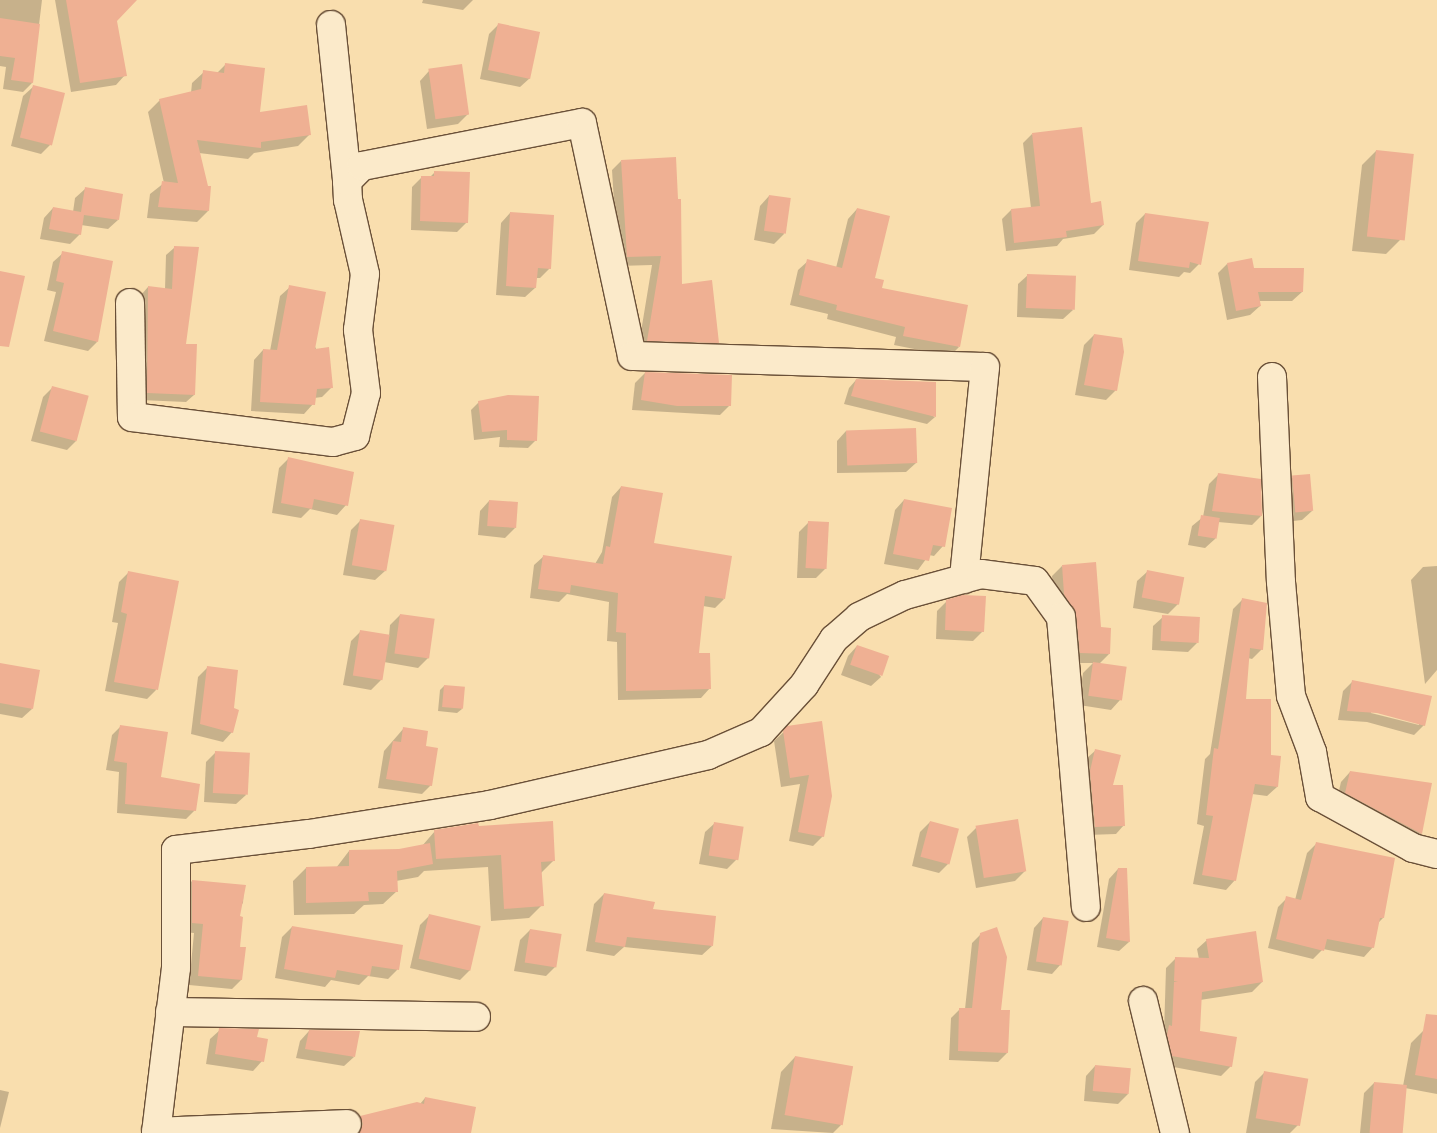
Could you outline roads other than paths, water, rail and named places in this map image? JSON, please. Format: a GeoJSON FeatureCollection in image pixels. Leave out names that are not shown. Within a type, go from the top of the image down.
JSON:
{"type":"FeatureCollection","features":[{"type":"Feature","properties":{"kind":"street"},"geometry":{"type":"LineString","coordinates":[[130,303],[132,417],[333,442],[355,436],[366,393],[358,330],[365,274],[348,200],[331,25]]}},
{"type":"Feature","properties":{"kind":"street"},"geometry":{"type":"LineString","coordinates":[[347,180],[362,166],[582,123],[632,356],[985,367],[964,579]]}},
{"type":"Feature","properties":{"kind":"street"},"geometry":{"type":"LineString","coordinates":[[1272,377],[1281,582],[1291,696],[1312,752],[1320,797],[1413,848],[1437,854]]}},
{"type":"Feature","properties":{"kind":"street"},"geometry":{"type":"LineString","coordinates":[[347,1124],[156,1133],[176,968],[176,850],[309,834],[490,805],[708,755],[761,732],[804,685],[834,639],[859,617],[905,594],[981,574],[1035,581],[1061,617],[1086,907]]}},
{"type":"Feature","properties":{"kind":"street"},"geometry":{"type":"LineString","coordinates":[[1143,1001],[1175,1133]]}},
{"type":"Feature","properties":{"kind":"street"},"geometry":{"type":"LineString","coordinates":[[170,1012],[476,1017]]}}]}
